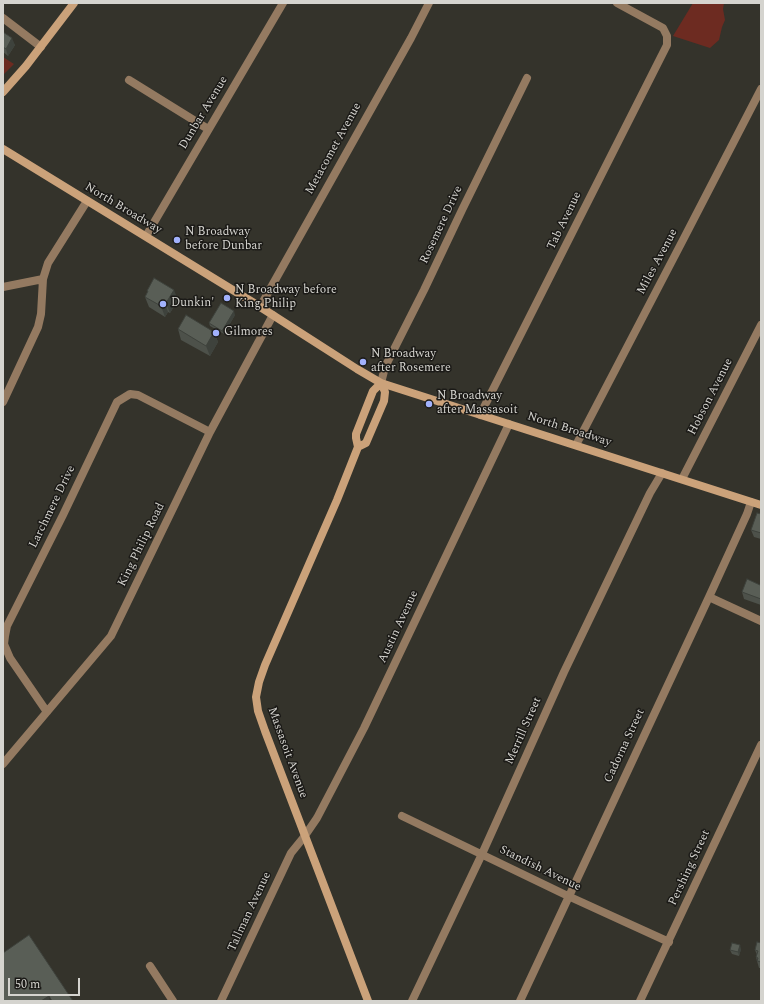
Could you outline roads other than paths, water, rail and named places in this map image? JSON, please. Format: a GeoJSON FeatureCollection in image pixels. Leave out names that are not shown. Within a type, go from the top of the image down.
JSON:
{"type":"FeatureCollection","features":[{"type":"Feature","properties":{"kind":"main road"},"geometry":{"type":"LineString","coordinates":[[3,92],[41,47],[74,3]]}},
{"type":"Feature","properties":{"kind":"main road"},"geometry":{"type":"LineString","coordinates":[[3,85],[12,81]]}},
{"type":"Feature","properties":{"kind":"main road","name":"North Broadway"},"geometry":{"type":"LineString","coordinates":[[3,149],[146,236],[357,369],[381,382],[761,505]]}},
{"type":"Feature","properties":{"kind":"main road","name":"Massasoit Avenue"},"geometry":{"type":"LineString","coordinates":[[358,447],[366,443],[384,401],[386,392],[381,382],[373,391],[356,434],[358,447],[337,500],[265,665],[257,692],[257,706],[304,837],[368,1001]]}},
{"type":"Feature","properties":{"kind":"street","name":"Dunbar Avenue"},"geometry":{"type":"LineString","coordinates":[[146,236],[283,3]]}},
{"type":"Feature","properties":{"kind":"street","name":"Metacomet Avenue"},"geometry":{"type":"LineString","coordinates":[[260,307],[411,38],[429,3]]}},
{"type":"Feature","properties":{"kind":"street","name":"Tab Avenue"},"geometry":{"type":"LineString","coordinates":[[480,415],[667,45],[667,36],[663,28],[617,3]]}},
{"type":"Feature","properties":{"kind":"street"},"geometry":{"type":"LineString","coordinates":[[3,18],[41,47]]}},
{"type":"Feature","properties":{"kind":"street","name":"Rosemere Drive"},"geometry":{"type":"LineString","coordinates":[[381,382],[385,367],[528,78]]}},
{"type":"Feature","properties":{"kind":"street"},"geometry":{"type":"LineString","coordinates":[[129,80],[208,129]]}},
{"type":"Feature","properties":{"kind":"street","name":"Miles Avenue"},"geometry":{"type":"LineString","coordinates":[[576,445],[761,89]]}},
{"type":"Feature","properties":{"kind":"street"},"geometry":{"type":"LineString","coordinates":[[3,402],[38,327],[41,314],[44,279],[48,263],[87,201]]}},
{"type":"Feature","properties":{"kind":"street"},"geometry":{"type":"LineString","coordinates":[[3,286],[44,279]]}},
{"type":"Feature","properties":{"kind":"street","name":"King Philip Road"},"geometry":{"type":"LineString","coordinates":[[3,764],[108,641],[115,630],[210,432],[273,315]]}},
{"type":"Feature","properties":{"kind":"street","name":"Hobson Avenue"},"geometry":{"type":"LineString","coordinates":[[682,479],[761,325]]}},
{"type":"Feature","properties":{"kind":"street","name":"Larchmere Drive"},"geometry":{"type":"LineString","coordinates":[[47,712],[10,658],[4,644],[7,626],[63,515],[117,402],[130,394],[138,395],[210,432]]}},
{"type":"Feature","properties":{"kind":"street","name":"Austin Avenue"},"geometry":{"type":"LineString","coordinates":[[304,837],[317,818],[367,722],[509,424]]}},
{"type":"Feature","properties":{"kind":"street","name":"Merrill Street"},"geometry":{"type":"LineString","coordinates":[[412,1001],[482,854],[564,672],[648,498],[662,473]]}},
{"type":"Feature","properties":{"kind":"street","name":"Cadorna Street"},"geometry":{"type":"LineString","coordinates":[[520,1001],[709,597],[751,502]]}},
{"type":"Feature","properties":{"kind":"street"},"geometry":{"type":"LineString","coordinates":[[709,597],[761,621]]}},
{"type":"Feature","properties":{"kind":"street","name":"Pershing Street"},"geometry":{"type":"LineString","coordinates":[[640,1001],[761,745]]}},
{"type":"Feature","properties":{"kind":"street","name":"Standish Avenue"},"geometry":{"type":"LineString","coordinates":[[402,816],[568,896],[669,942]]}},
{"type":"Feature","properties":{"kind":"street","name":"Tallman Avenue"},"geometry":{"type":"LineString","coordinates":[[221,1001],[291,853],[304,837]]}},
{"type":"Feature","properties":{"kind":"street"},"geometry":{"type":"LineString","coordinates":[[150,966],[174,1001]]}},
{"type":"Feature","properties":{"kind":"place","name":"N Broadway before Dunbar"},"geometry":{"type":"Point","coordinates":[177,240]}},
{"type":"Feature","properties":{"kind":"place","name":"N Broadway before King Philip"},"geometry":{"type":"Point","coordinates":[227,298]}},
{"type":"Feature","properties":{"kind":"place","name":"Dunkin'"},"geometry":{"type":"Point","coordinates":[163,304]}},
{"type":"Feature","properties":{"kind":"place","name":"Gilmores"},"geometry":{"type":"Point","coordinates":[216,333]}},
{"type":"Feature","properties":{"kind":"place","name":"N Broadway after Rosemere"},"geometry":{"type":"Point","coordinates":[363,362]}},
{"type":"Feature","properties":{"kind":"place","name":"N Broadway after Massasoit"},"geometry":{"type":"Point","coordinates":[429,404]}}]}
